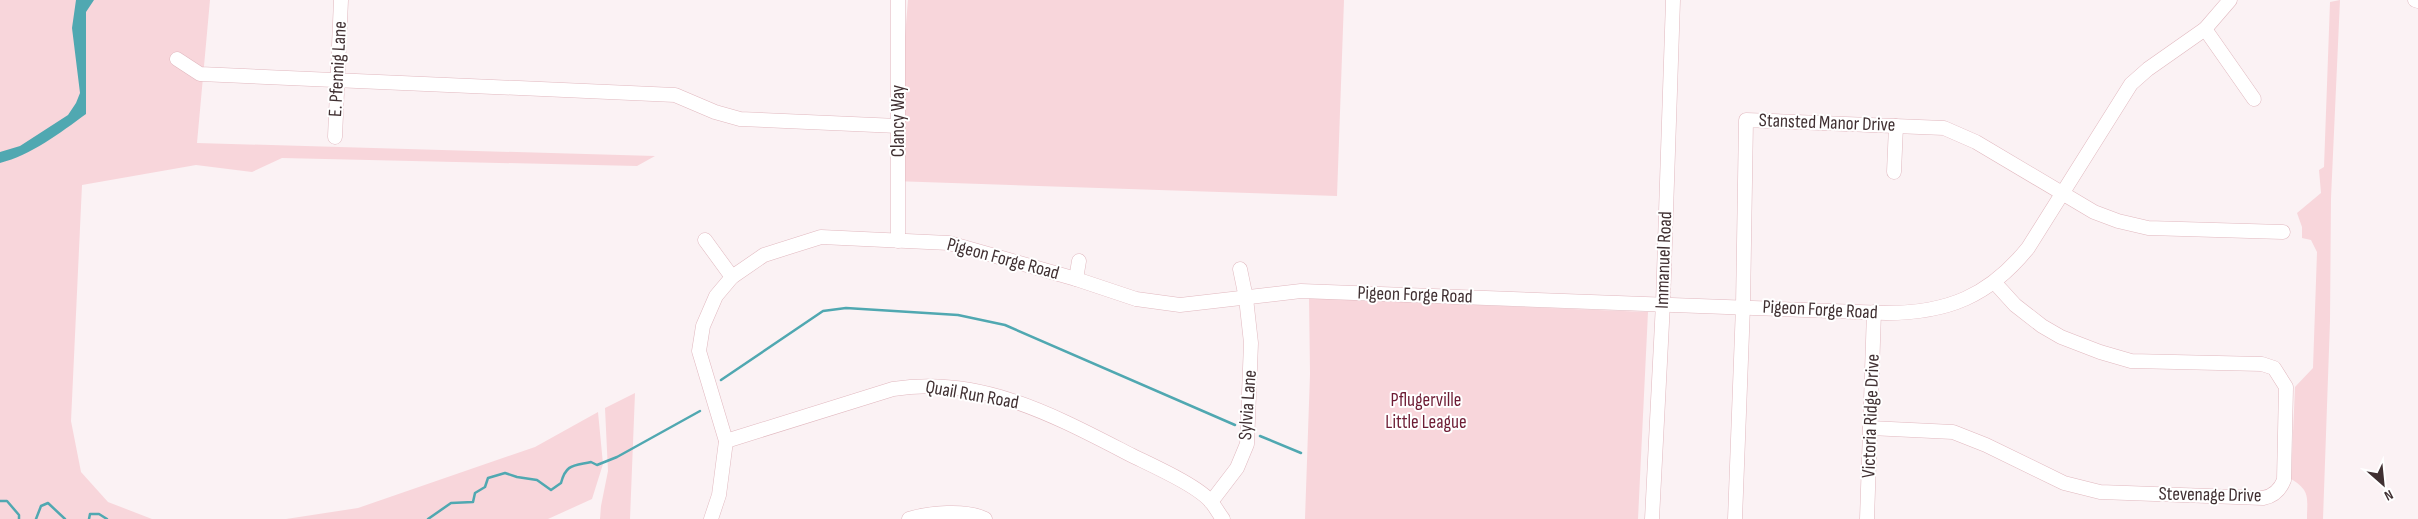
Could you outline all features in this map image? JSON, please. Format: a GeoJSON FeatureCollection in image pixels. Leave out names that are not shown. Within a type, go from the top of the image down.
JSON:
{"type":"FeatureCollection","features":[{"type":"Feature","properties":{"kind":"street","name":"E. Pfennig Lane"},"geometry":{"type":"LineString","coordinates":[[335,137],[341,0]]}},
{"type":"Feature","properties":{"kind":"street","name":"Clancy Way"},"geometry":{"type":"LineString","coordinates":[[898,0],[898,241]]}},
{"type":"Feature","properties":{"kind":"street","name":"Immanuel Road"},"geometry":{"type":"LineString","coordinates":[[1652,519],[1663,304],[1673,0]]}},
{"type":"Feature","properties":{"kind":"street","name":"Pigeon Forge Road"},"geometry":{"type":"LineString","coordinates":[[711,519],[719,495],[726,441],[699,352],[703,326],[716,296],[732,277],[764,255],[821,237],[949,243],[1076,279],[1136,299],[1180,305],[1301,292],[1908,313],[1935,310],[1966,300],[1995,283],[2013,266],[2028,248],[2114,109],[2132,84],[2148,69],[2205,29],[2230,0]]}},
{"type":"Feature","properties":{"kind":"street"},"geometry":{"type":"LineString","coordinates":[[2205,29],[2254,99]]}},
{"type":"Feature","properties":{"kind":"street"},"geometry":{"type":"LineString","coordinates":[[177,59],[200,74],[674,95],[715,112],[740,119],[898,126]]}},
{"type":"Feature","properties":{"kind":"street","name":"Stansted Manor Drive"},"geometry":{"type":"LineString","coordinates":[[1734,519],[1743,306],[1746,120],[1944,128],[1976,142],[2062,194],[2102,215],[2148,228],[2283,232]]}},
{"type":"Feature","properties":{"kind":"street"},"geometry":{"type":"LineString","coordinates":[[1894,172],[1896,126]]}},
{"type":"Feature","properties":{"kind":"street"},"geometry":{"type":"LineString","coordinates":[[705,240],[732,277]]}},
{"type":"Feature","properties":{"kind":"street"},"geometry":{"type":"LineString","coordinates":[[1076,279],[1079,261]]}},
{"type":"Feature","properties":{"kind":"street","name":"Sylvia Lane"},"geometry":{"type":"LineString","coordinates":[[1211,502],[1237,468],[1247,444],[1251,343],[1246,298],[1240,269]]}},
{"type":"Feature","properties":{"kind":"street","name":"Stevenage Drive"},"geometry":{"type":"LineString","coordinates":[[1870,428],[1953,432],[1979,442],[2064,483],[2100,492],[2263,498],[2270,496],[2282,486],[2284,480],[2286,387],[2274,368],[2262,364],[2131,361],[2100,352],[2061,337],[2042,326],[2015,304],[1995,283]]}},
{"type":"Feature","properties":{"kind":"street","name":"Victoria Ridge Drive"},"geometry":{"type":"LineString","coordinates":[[1867,519],[1874,312]]}},
{"type":"Feature","properties":{"kind":"street","name":"Quail Run Road"},"geometry":{"type":"LineString","coordinates":[[726,441],[893,389],[922,384],[954,388],[1010,399],[1051,414],[1179,480],[1211,502],[1223,519]]}},
{"type":"Feature","properties":{"kind":"street"},"geometry":{"type":"LineString","coordinates":[[909,519],[920,515],[952,513],[985,519]]}},
{"type":"Feature","properties":{"kind":"green space"},"geometry":{"type":"Polygon","coordinates":[[[0,0],[210,0],[197,143],[655,156],[637,166],[282,158],[252,172],[196,165],[82,185],[71,421],[81,472],[108,502],[152,519],[0,519],[0,0]]]}},
{"type":"Feature","properties":{"kind":"green space"},"geometry":{"type":"Polygon","coordinates":[[[908,0],[1344,0],[1337,196],[893,181],[908,0]]]}},
{"type":"Feature","properties":{"kind":"green space"},"geometry":{"type":"Polygon","coordinates":[[[2340,0],[2331,198],[2330,321],[2323,519],[2307,519],[2305,491],[2291,479],[2295,387],[2313,368],[2317,252],[2311,240],[2302,238],[2302,227],[2297,213],[2321,193],[2319,170],[2324,167],[2330,2],[2340,0]]]}},
{"type":"Feature","properties":{"kind":"green space","name":"Pflugerville Little League"},"geometry":{"type":"Polygon","coordinates":[[[1309,298],[1648,312],[1638,519],[1305,519],[1310,374],[1309,298]]]}},
{"type":"Feature","properties":{"kind":"green space"},"geometry":{"type":"Polygon","coordinates":[[[635,393],[630,519],[600,519],[608,471],[605,408],[635,393]]]}},
{"type":"Feature","properties":{"kind":"green space"},"geometry":{"type":"Polygon","coordinates":[[[598,412],[603,464],[592,499],[548,519],[286,519],[358,508],[535,447],[598,412]]]}},
{"type":"Feature","properties":{"kind":"water"},"geometry":{"type":"Polygon","coordinates":[[[76,0],[94,0],[86,12],[86,114],[34,149],[0,163],[0,152],[20,146],[68,115],[76,103],[80,93],[72,28],[76,0]]]}},
{"type":"Feature","properties":{"kind":"waterway"},"geometry":{"type":"LineString","coordinates":[[721,380],[823,311],[846,308],[958,315],[1005,325],[1235,425]]}},
{"type":"Feature","properties":{"kind":"waterway"},"geometry":{"type":"LineString","coordinates":[[428,519],[451,503],[473,502],[475,493],[485,487],[488,478],[505,473],[537,480],[551,490],[561,483],[565,472],[571,467],[591,462],[597,465],[617,457],[700,411]]}},
{"type":"Feature","properties":{"kind":"waterway"},"geometry":{"type":"LineString","coordinates":[[1260,436],[1301,453]]}},
{"type":"Feature","properties":{"kind":"waterway"},"geometry":{"type":"LineString","coordinates":[[0,501],[7,501],[19,515],[19,519]]}},
{"type":"Feature","properties":{"kind":"waterway"},"geometry":{"type":"LineString","coordinates":[[36,519],[41,506],[48,503],[65,519]]}},
{"type":"Feature","properties":{"kind":"waterway"},"geometry":{"type":"LineString","coordinates":[[89,519],[90,514],[99,514],[107,519]]}}]}
